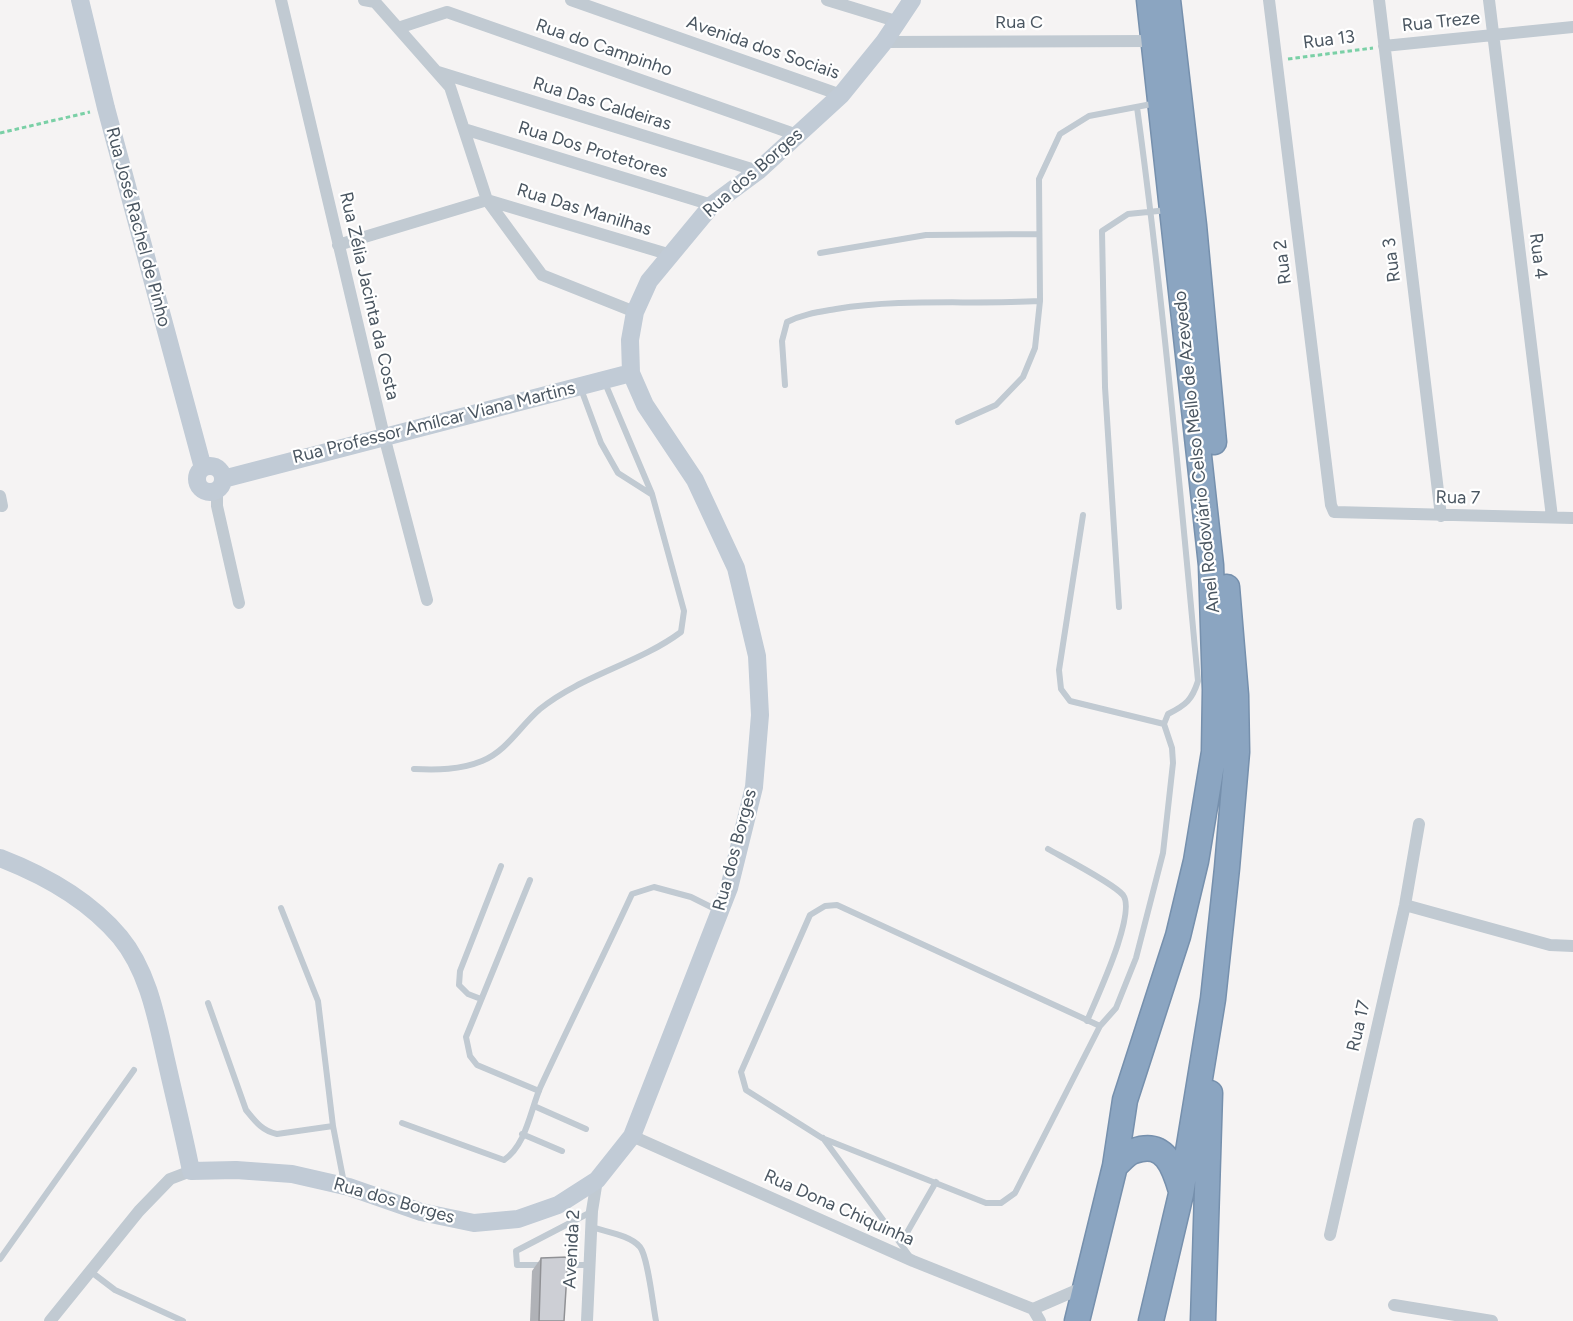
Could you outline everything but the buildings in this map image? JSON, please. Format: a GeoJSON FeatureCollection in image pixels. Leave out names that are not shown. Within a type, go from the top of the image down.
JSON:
{"type":"FeatureCollection","features":[{"type":"Feature","properties":{"kind":"highway","name":"Anel Rodoviário Celso Mello de Azevedo"},"geometry":{"type":"LineString","coordinates":[[1077,1321],[1115,1166],[1125,1100],[1181,925],[1196,861],[1214,752],[1215,690],[1211,565],[1148,105],[1153,40],[1149,0]]}},
{"type":"Feature","properties":{"kind":"highway","name":"Anel Rodoviário Celso Mello de Azevedo"},"geometry":{"type":"LineString","coordinates":[[1151,1321],[1181,1194],[1213,999],[1237,752],[1236,695],[1195,237],[1168,0]]}},
{"type":"Feature","properties":{"kind":"highway"},"geometry":{"type":"LineString","coordinates":[[1203,1321],[1213,999]]}},
{"type":"Feature","properties":{"kind":"highway"},"geometry":{"type":"LineString","coordinates":[[1115,1166],[1133,1151],[1152,1149],[1165,1155],[1175,1170],[1181,1194]]}},
{"type":"Feature","properties":{"kind":"street","name":"Rua José Rachel de Pinho"},"geometry":{"type":"LineString","coordinates":[[80,0],[106,108],[215,478],[239,603]]}},
{"type":"Feature","properties":{"kind":"street","name":"Rua Zélia Jacinta da Costa"},"geometry":{"type":"LineString","coordinates":[[281,0],[384,436],[427,600]]}},
{"type":"Feature","properties":{"kind":"street"},"geometry":{"type":"LineString","coordinates":[[364,0],[375,2],[450,87],[487,200],[542,275],[635,312]]}},
{"type":"Feature","properties":{"kind":"street","name":"Avenida dos Sociais"},"geometry":{"type":"LineString","coordinates":[[571,0],[841,95]]}},
{"type":"Feature","properties":{"kind":"street"},"geometry":{"type":"LineString","coordinates":[[827,0],[899,22]]}},
{"type":"Feature","properties":{"kind":"street","name":"Rua dos Borges"},"geometry":{"type":"LineString","coordinates":[[50,1321],[139,1211],[170,1179],[191,1171],[236,1170],[292,1174],[345,1186],[421,1212],[474,1223],[518,1219],[558,1204],[597,1180],[632,1136],[729,888],[754,787],[760,715],[757,656],[735,568],[695,480],[645,405],[631,373],[630,340],[635,312],[649,281],[712,206],[758,171],[841,95],[899,22],[912,0]]}},
{"type":"Feature","properties":{"kind":"street","name":"Rua 2"},"geometry":{"type":"LineString","coordinates":[[1269,0],[1331,505],[1334,512],[1342,513]]}},
{"type":"Feature","properties":{"kind":"street","name":"Rua 3"},"geometry":{"type":"LineString","coordinates":[[1379,0],[1441,516]]}},
{"type":"Feature","properties":{"kind":"street","name":"Rua 4"},"geometry":{"type":"LineString","coordinates":[[1489,0],[1552,517]]}},
{"type":"Feature","properties":{"kind":"street","name":"Rua do Campinho"},"geometry":{"type":"LineString","coordinates":[[398,28],[447,12],[797,135]]}},
{"type":"Feature","properties":{"kind":"street","name":"Rua Treze"},"geometry":{"type":"LineString","coordinates":[[1384,46],[1573,27]]}},
{"type":"Feature","properties":{"kind":"street","name":"Rua C"},"geometry":{"type":"LineString","coordinates":[[884,42],[1153,40]]}},
{"type":"Feature","properties":{"kind":"street","name":"Rua Das Caldeiras"},"geometry":{"type":"LineString","coordinates":[[436,72],[758,171]]}},
{"type":"Feature","properties":{"kind":"street","name":"Rua Dos Protetores"},"geometry":{"type":"LineString","coordinates":[[464,129],[712,206]]}},
{"type":"Feature","properties":{"kind":"street"},"geometry":{"type":"LineString","coordinates":[[338,245],[487,200]]}},
{"type":"Feature","properties":{"kind":"street","name":"Rua Das Manilhas"},"geometry":{"type":"LineString","coordinates":[[487,200],[671,255]]}},
{"type":"Feature","properties":{"kind":"street","name":"Rua Professor Amílcar Viana Martins"},"geometry":{"type":"LineString","coordinates":[[215,478],[631,373]]}},
{"type":"Feature","properties":{"kind":"street","name":"Rua 7"},"geometry":{"type":"LineString","coordinates":[[1342,513],[1573,518]]}},
{"type":"Feature","properties":{"kind":"street","name":"Rua 17"},"geometry":{"type":"LineString","coordinates":[[1329,1235],[1405,905],[1419,824]]}},
{"type":"Feature","properties":{"kind":"street"},"geometry":{"type":"LineString","coordinates":[[0,858],[32,870],[86,903],[121,938],[142,973],[160,1033],[191,1171]]}},
{"type":"Feature","properties":{"kind":"street"},"geometry":{"type":"LineString","coordinates":[[1405,905],[1550,945],[1573,946]]}},
{"type":"Feature","properties":{"kind":"street","name":"Rua Dona Chiquinha"},"geometry":{"type":"LineString","coordinates":[[632,1136],[913,1261],[1033,1309]]}},
{"type":"Feature","properties":{"kind":"street","name":"Avenida 2"},"geometry":{"type":"LineString","coordinates":[[586,1321],[592,1212],[597,1180]]}},
{"type":"Feature","properties":{"kind":"street"},"geometry":{"type":"LineString","coordinates":[[1040,1321],[1033,1309],[1086,1287]]}},
{"type":"Feature","properties":{"kind":"street"},"geometry":{"type":"LineString","coordinates":[[1394,1305],[1492,1321]]}},
{"type":"Feature","properties":{"kind":"lane"},"geometry":{"type":"LineString","coordinates":[[958,422],[996,405],[1023,376],[1035,348],[1040,301],[1039,179],[1060,134],[1089,116],[1148,105]]}},
{"type":"Feature","properties":{"kind":"lane"},"geometry":{"type":"LineString","coordinates":[[1100,1026],[837,905],[825,906],[810,915],[741,1072],[746,1090],[822,1138],[986,1203],[1001,1203],[1015,1193],[1100,1026],[1116,1008],[1136,958],[1163,853],[1173,763],[1172,748],[1164,724],[1168,714],[1193,697],[1198,681],[1178,461],[1162,211],[1128,214],[1102,231],[1105,387],[1119,607]]}},
{"type":"Feature","properties":{"kind":"lane"},"geometry":{"type":"LineString","coordinates":[[820,253],[926,235],[1039,234]]}},
{"type":"Feature","properties":{"kind":"lane"},"geometry":{"type":"LineString","coordinates":[[785,385],[782,340],[787,322],[800,316],[871,303],[1040,301]]}},
{"type":"Feature","properties":{"kind":"lane"},"geometry":{"type":"LineString","coordinates":[[414,769],[443,771],[482,761],[500,751],[539,710],[574,686],[665,644],[681,632],[684,611],[651,494],[604,380]]}},
{"type":"Feature","properties":{"kind":"lane"},"geometry":{"type":"LineString","coordinates":[[580,386],[601,443],[618,473],[651,494]]}},
{"type":"Feature","properties":{"kind":"lane"},"geometry":{"type":"LineString","coordinates":[[1083,515],[1059,670],[1061,689],[1070,701],[1164,724]]}},
{"type":"Feature","properties":{"kind":"lane"},"geometry":{"type":"LineString","coordinates":[[1048,849],[1112,886],[1124,896],[1127,910],[1123,930],[1088,1021]]}},
{"type":"Feature","properties":{"kind":"lane"},"geometry":{"type":"LineString","coordinates":[[482,999],[468,994],[459,985],[460,971],[501,866]]}},
{"type":"Feature","properties":{"kind":"lane"},"geometry":{"type":"LineString","coordinates":[[530,880],[466,1037],[470,1056],[477,1065],[539,1091]]}},
{"type":"Feature","properties":{"kind":"lane"},"geometry":{"type":"LineString","coordinates":[[402,1123],[504,1160],[513,1154],[539,1091],[632,894],[654,887],[691,897],[720,911]]}},
{"type":"Feature","properties":{"kind":"lane"},"geometry":{"type":"LineString","coordinates":[[281,908],[318,1001],[333,1126],[345,1186]]}},
{"type":"Feature","properties":{"kind":"lane"},"geometry":{"type":"LineString","coordinates":[[208,1003],[246,1110],[256,1123],[268,1132],[277,1134],[333,1126]]}},
{"type":"Feature","properties":{"kind":"lane"},"geometry":{"type":"LineString","coordinates":[[0,1259],[134,1070]]}},
{"type":"Feature","properties":{"kind":"lane"},"geometry":{"type":"LineString","coordinates":[[534,1106],[586,1129]]}},
{"type":"Feature","properties":{"kind":"lane"},"geometry":{"type":"LineString","coordinates":[[522,1134],[562,1151]]}},
{"type":"Feature","properties":{"kind":"lane"},"geometry":{"type":"LineString","coordinates":[[822,1138],[913,1261]]}},
{"type":"Feature","properties":{"kind":"lane"},"geometry":{"type":"LineString","coordinates":[[901,1243],[936,1182]]}},
{"type":"Feature","properties":{"kind":"lane"},"geometry":{"type":"LineString","coordinates":[[589,1265],[517,1265],[516,1251],[592,1212]]}},
{"type":"Feature","properties":{"kind":"lane"},"geometry":{"type":"LineString","coordinates":[[591,1227],[626,1239],[640,1247],[646,1262],[656,1321]]}},
{"type":"Feature","properties":{"kind":"lane"},"geometry":{"type":"LineString","coordinates":[[90,1271],[115,1290],[183,1321]]}},
{"type":"Feature","properties":{"kind":"path","name":"Rua 13"},"geometry":{"type":"LineString","coordinates":[[1277,60],[1384,46]]}},
{"type":"Feature","properties":{"kind":"path"},"geometry":{"type":"LineString","coordinates":[[0,133],[106,108]]}}]}
